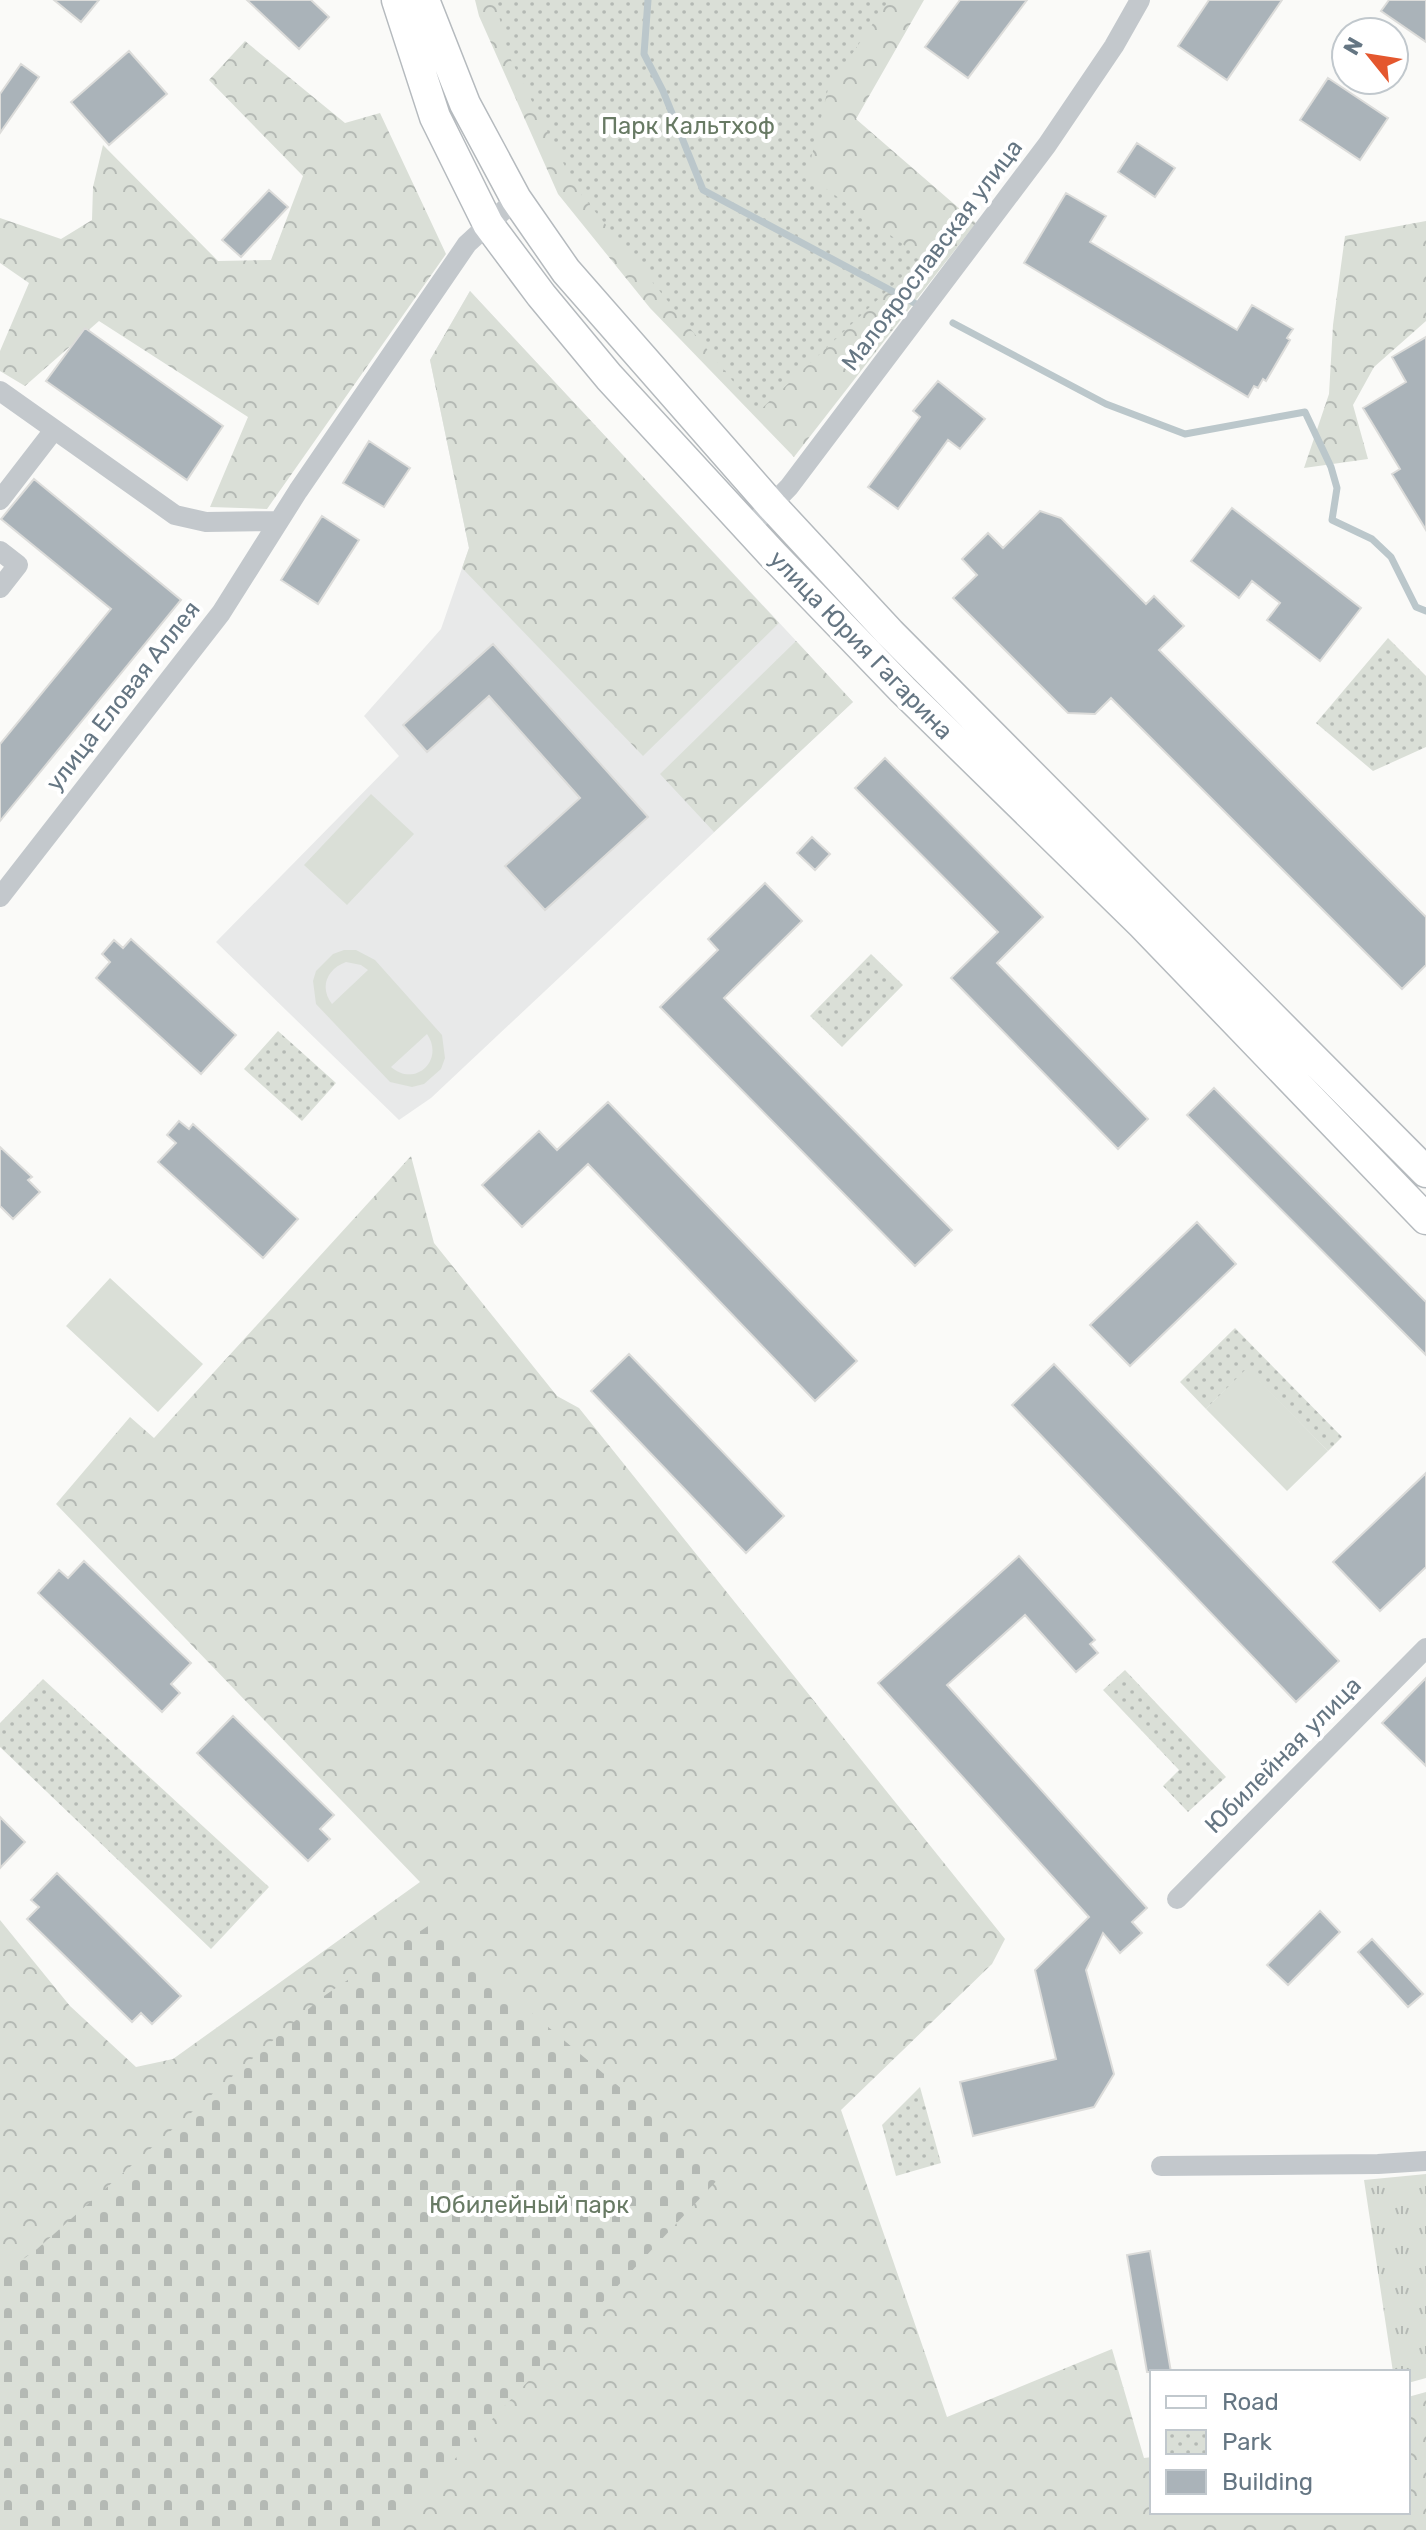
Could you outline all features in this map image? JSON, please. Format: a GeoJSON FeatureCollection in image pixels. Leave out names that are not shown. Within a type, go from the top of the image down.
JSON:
{"type":"FeatureCollection","features":[{"type":"Feature","properties":{"kind":"main road","name":"улица Юрия Гагарина"},"geometry":{"type":"LineString","coordinates":[[397,0],[435,117],[488,224],[541,295],[609,377],[903,690],[1143,925],[1426,1219]]}},
{"type":"Feature","properties":{"kind":"main road","name":"улица Юрия Гагарина"},"geometry":{"type":"LineString","coordinates":[[424,0],[465,104],[516,199],[566,271],[772,506],[890,633],[1426,1172]]}},
{"type":"Feature","properties":{"kind":"street","name":"Малоярославская улица"},"geometry":{"type":"LineString","coordinates":[[749,528],[789,487],[1047,145],[1114,46],[1140,0]]}},
{"type":"Feature","properties":{"kind":"street","name":"улица Еловая Аллея"},"geometry":{"type":"LineString","coordinates":[[0,897],[221,613],[278,521],[467,244],[516,199]]}},
{"type":"Feature","properties":{"kind":"street"},"geometry":{"type":"LineString","coordinates":[[0,391],[175,515],[206,522],[278,521]]}},
{"type":"Feature","properties":{"kind":"street"},"geometry":{"type":"LineString","coordinates":[[0,500],[54,430]]}},
{"type":"Feature","properties":{"kind":"street"},"geometry":{"type":"LineString","coordinates":[[0,551],[18,565],[0,588]]}},
{"type":"Feature","properties":{"kind":"street","name":"Юбилейная улица"},"geometry":{"type":"LineString","coordinates":[[1177,1899],[1426,1648]]}},
{"type":"Feature","properties":{"kind":"street"},"geometry":{"type":"LineString","coordinates":[[1161,2166],[1426,2161]]}},
{"type":"Feature","properties":{"kind":"shaded area"},"geometry":{"type":"Polygon","coordinates":[[[470,291],[853,702],[431,1098],[399,1120],[216,942],[399,756],[364,716],[441,629],[469,548],[430,360],[470,291]]]}},
{"type":"Feature","properties":{"kind":"green space","name":"Парк Кальтхоф"},"geometry":{"type":"Polygon","coordinates":[[[475,0],[924,0],[856,119],[976,223],[794,457],[650,308],[558,194],[479,16],[475,0]]]}},
{"type":"Feature","properties":{"kind":"green space","name":"Парк Кальтхоф"},"geometry":{"type":"Polygon","coordinates":[[[495,0],[889,0],[828,89],[807,175],[922,258],[758,412],[576,188],[509,56],[495,0]]]}},
{"type":"Feature","properties":{"kind":"green space"},"geometry":{"type":"Polygon","coordinates":[[[245,41],[345,123],[380,113],[446,254],[267,509],[210,507],[248,417],[99,321],[25,386],[0,371],[0,351],[29,283],[0,263],[0,218],[61,239],[92,220],[93,187],[103,145],[218,261],[271,260],[303,176],[209,80],[245,41]]]}},
{"type":"Feature","properties":{"kind":"green space"},"geometry":{"type":"Polygon","coordinates":[[[1426,221],[1426,321],[1374,367],[1353,405],[1368,459],[1304,468],[1329,394],[1333,325],[1345,236],[1426,221]]]}},
{"type":"Feature","properties":{"kind":"green space"},"geometry":{"type":"Polygon","coordinates":[[[470,291],[779,623],[643,756],[462,568],[469,548],[430,360],[470,291]]]}},
{"type":"Feature","properties":{"kind":"green space"},"geometry":{"type":"Polygon","coordinates":[[[1388,638],[1426,676],[1426,747],[1373,771],[1316,723],[1388,638]]]}},
{"type":"Feature","properties":{"kind":"green space"},"geometry":{"type":"Polygon","coordinates":[[[796,641],[853,702],[714,832],[660,774],[796,641]]]}},
{"type":"Feature","properties":{"kind":"green space"},"geometry":{"type":"Polygon","coordinates":[[[371,794],[414,834],[347,905],[304,865],[371,794]]]}},
{"type":"Feature","properties":{"kind":"green space"},"geometry":{"type":"Polygon","coordinates":[[[356,950],[375,960],[442,1035],[445,1058],[441,1069],[424,1084],[412,1087],[390,1082],[316,1004],[313,981],[316,971],[333,954],[356,950]],[[346,962],[334,969],[327,979],[326,991],[332,1004],[368,970],[346,962]],[[427,1034],[391,1067],[409,1074],[425,1068],[432,1053],[427,1034]]]}},
{"type":"Feature","properties":{"kind":"green space"},"geometry":{"type":"Polygon","coordinates":[[[871,954],[903,985],[842,1047],[810,1016],[871,954]]]}},
{"type":"Feature","properties":{"kind":"green space"},"geometry":{"type":"Polygon","coordinates":[[[278,1031],[336,1083],[302,1121],[244,1069],[278,1031]]]}},
{"type":"Feature","properties":{"kind":"green space","name":"Юбилейный парк"},"geometry":{"type":"Polygon","coordinates":[[[411,1156],[434,1243],[557,1396],[579,1408],[1005,1939],[992,1964],[841,2110],[947,2417],[1112,2349],[1144,2458],[1150,2457],[1150,2514],[1410,2514],[1410,2396],[1426,2392],[1426,2530],[0,2530],[0,1920],[70,2006],[136,2067],[173,2059],[420,1882],[56,1504],[130,1417],[154,1438],[411,1156]]]}},
{"type":"Feature","properties":{"kind":"green space"},"geometry":{"type":"Polygon","coordinates":[[[110,1278],[203,1364],[158,1412],[66,1326],[110,1278]]]}},
{"type":"Feature","properties":{"kind":"green space"},"geometry":{"type":"Polygon","coordinates":[[[1235,1328],[1342,1437],[1328,1451],[1247,1369],[1206,1409],[1180,1382],[1235,1328]]]}},
{"type":"Feature","properties":{"kind":"green space"},"geometry":{"type":"Polygon","coordinates":[[[1247,1368],[1328,1451],[1287,1491],[1206,1409],[1247,1368]]]}},
{"type":"Feature","properties":{"kind":"green space"},"geometry":{"type":"Polygon","coordinates":[[[1125,1670],[1226,1777],[1188,1812],[1163,1786],[1179,1770],[1103,1690],[1125,1670]]]}},
{"type":"Feature","properties":{"kind":"green space"},"geometry":{"type":"Polygon","coordinates":[[[43,1679],[269,1887],[211,1949],[0,1747],[0,1723],[43,1679]]]}},
{"type":"Feature","properties":{"kind":"green space"},"geometry":{"type":"Polygon","coordinates":[[[428,1926],[723,2174],[388,2530],[0,2530],[0,2276],[37,2249],[321,1998],[428,1926]]]}},
{"type":"Feature","properties":{"kind":"green space"},"geometry":{"type":"Polygon","coordinates":[[[920,2087],[941,2163],[896,2176],[882,2125],[920,2087]]]}},
{"type":"Feature","properties":{"kind":"green space"},"geometry":{"type":"Polygon","coordinates":[[[1426,2174],[1426,2378],[1410,2382],[1410,2370],[1393,2370],[1364,2180],[1426,2174]]]}},
{"type":"Feature","properties":{"kind":"building"},"geometry":{"type":"Polygon","coordinates":[[[54,0],[99,0],[81,22],[54,0]]]}},
{"type":"Feature","properties":{"kind":"building"},"geometry":{"type":"Polygon","coordinates":[[[247,0],[311,0],[329,17],[299,49],[247,0]]]}},
{"type":"Feature","properties":{"kind":"building"},"geometry":{"type":"Polygon","coordinates":[[[960,0],[1027,0],[968,78],[925,47],[960,0]]]}},
{"type":"Feature","properties":{"kind":"building"},"geometry":{"type":"Polygon","coordinates":[[[1209,0],[1282,0],[1227,80],[1178,46],[1209,0]]]}},
{"type":"Feature","properties":{"kind":"building"},"geometry":{"type":"Polygon","coordinates":[[[1389,0],[1426,0],[1426,42],[1410,31],[1410,16],[1388,16],[1381,11],[1389,0]]]}},
{"type":"Feature","properties":{"kind":"building"},"geometry":{"type":"Polygon","coordinates":[[[129,51],[167,94],[109,145],[71,102],[129,51]]]}},
{"type":"Feature","properties":{"kind":"building"},"geometry":{"type":"Polygon","coordinates":[[[21,64],[39,77],[0,133],[0,94],[21,64]]]}},
{"type":"Feature","properties":{"kind":"building"},"geometry":{"type":"Polygon","coordinates":[[[1328,78],[1330,96],[1355,96],[1388,118],[1360,160],[1300,120],[1328,78]]]}},
{"type":"Feature","properties":{"kind":"building"},"geometry":{"type":"Polygon","coordinates":[[[1137,143],[1175,168],[1155,197],[1118,172],[1137,143]]]}},
{"type":"Feature","properties":{"kind":"building"},"geometry":{"type":"Polygon","coordinates":[[[269,190],[288,207],[241,257],[222,240],[269,190]]]}},
{"type":"Feature","properties":{"kind":"building"},"geometry":{"type":"Polygon","coordinates":[[[1066,193],[1106,216],[1090,242],[1237,330],[1252,305],[1293,329],[1287,338],[1290,340],[1266,381],[1263,379],[1258,388],[1254,386],[1248,397],[1024,263],[1066,193]]]}},
{"type":"Feature","properties":{"kind":"building"},"geometry":{"type":"Polygon","coordinates":[[[85,328],[223,426],[187,480],[46,381],[85,328]]]}},
{"type":"Feature","properties":{"kind":"building"},"geometry":{"type":"Polygon","coordinates":[[[1426,337],[1426,530],[1392,474],[1400,469],[1363,408],[1406,382],[1392,357],[1426,337]]]}},
{"type":"Feature","properties":{"kind":"building"},"geometry":{"type":"Polygon","coordinates":[[[938,381],[985,419],[960,449],[948,440],[898,509],[868,487],[920,417],[913,411],[938,381]]]}},
{"type":"Feature","properties":{"kind":"building"},"geometry":{"type":"Polygon","coordinates":[[[369,441],[410,468],[384,507],[343,483],[369,441]]]}},
{"type":"Feature","properties":{"kind":"building"},"geometry":{"type":"Polygon","coordinates":[[[34,479],[181,600],[0,821],[0,744],[111,609],[1,519],[34,479]]]}},
{"type":"Feature","properties":{"kind":"building"},"geometry":{"type":"Polygon","coordinates":[[[1232,508],[1361,608],[1320,661],[1267,620],[1280,603],[1252,581],[1239,598],[1191,561],[1232,508]]]}},
{"type":"Feature","properties":{"kind":"building"},"geometry":{"type":"Polygon","coordinates":[[[1040,511],[1061,518],[1146,604],[1154,596],[1184,626],[1159,650],[1426,917],[1426,965],[1402,989],[1111,698],[1095,714],[1068,713],[953,598],[977,575],[962,559],[988,533],[1003,548],[1040,511]]]}},
{"type":"Feature","properties":{"kind":"building"},"geometry":{"type":"Polygon","coordinates":[[[322,516],[359,540],[318,604],[281,580],[322,516]]]}},
{"type":"Feature","properties":{"kind":"building"},"geometry":{"type":"Polygon","coordinates":[[[493,644],[648,817],[545,910],[505,866],[580,798],[489,696],[427,752],[403,725],[493,644]]]}},
{"type":"Feature","properties":{"kind":"building"},"geometry":{"type":"Polygon","coordinates":[[[885,758],[1043,917],[997,963],[1148,1119],[1118,1149],[951,978],[998,932],[855,788],[885,758]]]}},
{"type":"Feature","properties":{"kind":"building"},"geometry":{"type":"Polygon","coordinates":[[[812,837],[830,854],[815,870],[797,853],[812,837]]]}},
{"type":"Feature","properties":{"kind":"building"},"geometry":{"type":"Polygon","coordinates":[[[765,883],[802,921],[724,998],[952,1230],[915,1266],[660,1007],[718,950],[708,939],[765,883]]]}},
{"type":"Feature","properties":{"kind":"building"},"geometry":{"type":"Polygon","coordinates":[[[131,939],[236,1035],[201,1074],[96,978],[110,962],[102,954],[114,940],[123,948],[131,939]]]}},
{"type":"Feature","properties":{"kind":"building"},"geometry":{"type":"Polygon","coordinates":[[[1214,1088],[1426,1302],[1426,1355],[1187,1115],[1214,1088]]]}},
{"type":"Feature","properties":{"kind":"building"},"geometry":{"type":"Polygon","coordinates":[[[608,1102],[857,1361],[815,1401],[588,1164],[522,1227],[482,1185],[539,1131],[557,1150],[608,1102]]]}},
{"type":"Feature","properties":{"kind":"building"},"geometry":{"type":"Polygon","coordinates":[[[179,1121],[189,1129],[193,1124],[298,1219],[263,1258],[158,1162],[176,1143],[167,1135],[179,1121]]]}},
{"type":"Feature","properties":{"kind":"building"},"geometry":{"type":"Polygon","coordinates":[[[0,1147],[32,1177],[28,1180],[40,1192],[13,1219],[0,1206],[0,1147]]]}},
{"type":"Feature","properties":{"kind":"building"},"geometry":{"type":"Polygon","coordinates":[[[1197,1222],[1236,1264],[1130,1366],[1090,1325],[1197,1222]]]}},
{"type":"Feature","properties":{"kind":"building"},"geometry":{"type":"Polygon","coordinates":[[[629,1354],[784,1516],[746,1553],[591,1391],[629,1354]]]}},
{"type":"Feature","properties":{"kind":"building"},"geometry":{"type":"Polygon","coordinates":[[[1054,1364],[1339,1661],[1296,1702],[1012,1405],[1054,1364]]]}},
{"type":"Feature","properties":{"kind":"building"},"geometry":{"type":"Polygon","coordinates":[[[1426,1473],[1426,1567],[1380,1611],[1333,1562],[1426,1473]]]}},
{"type":"Feature","properties":{"kind":"building"},"geometry":{"type":"Polygon","coordinates":[[[1019,1556],[1095,1640],[1090,1644],[1098,1653],[1076,1672],[1025,1615],[947,1685],[1147,1908],[1132,1922],[1142,1933],[1120,1953],[1103,1933],[1086,1970],[1114,2074],[1094,2107],[973,2136],[960,2082],[1056,2059],[1035,1970],[1089,1917],[878,1683],[1019,1556]]]}},
{"type":"Feature","properties":{"kind":"building"},"geometry":{"type":"Polygon","coordinates":[[[84,1561],[191,1663],[171,1684],[180,1693],[162,1712],[38,1593],[59,1570],[68,1578],[84,1561]]]}},
{"type":"Feature","properties":{"kind":"building"},"geometry":{"type":"Polygon","coordinates":[[[1426,1678],[1426,1766],[1382,1723],[1426,1678]]]}},
{"type":"Feature","properties":{"kind":"building"},"geometry":{"type":"Polygon","coordinates":[[[233,1716],[334,1815],[320,1829],[330,1839],[308,1861],[197,1753],[233,1716]]]}},
{"type":"Feature","properties":{"kind":"building"},"geometry":{"type":"Polygon","coordinates":[[[0,1817],[25,1842],[0,1868],[0,1817]]]}},
{"type":"Feature","properties":{"kind":"building"},"geometry":{"type":"Polygon","coordinates":[[[57,1873],[181,1996],[152,2024],[141,2013],[132,2022],[27,1919],[39,1907],[31,1900],[57,1873]]]}},
{"type":"Feature","properties":{"kind":"building"},"geometry":{"type":"Polygon","coordinates":[[[1320,1911],[1340,1932],[1288,1985],[1267,1965],[1320,1911]]]}},
{"type":"Feature","properties":{"kind":"building"},"geometry":{"type":"Polygon","coordinates":[[[1372,1939],[1423,1994],[1408,2007],[1358,1952],[1372,1939]]]}},
{"type":"Feature","properties":{"kind":"building"},"geometry":{"type":"Polygon","coordinates":[[[1150,2251],[1171,2370],[1147,2372],[1127,2255],[1150,2251]]]}},
{"type":"Feature","properties":{"kind":"waterway"},"geometry":{"type":"LineString","coordinates":[[648,0],[644,54],[663,91],[703,190],[920,306]]}},
{"type":"Feature","properties":{"kind":"waterway"},"geometry":{"type":"LineString","coordinates":[[953,323],[1106,404],[1185,434],[1305,412],[1331,467],[1337,488],[1332,520],[1372,539],[1391,557],[1416,607],[1426,611]]}}]}
